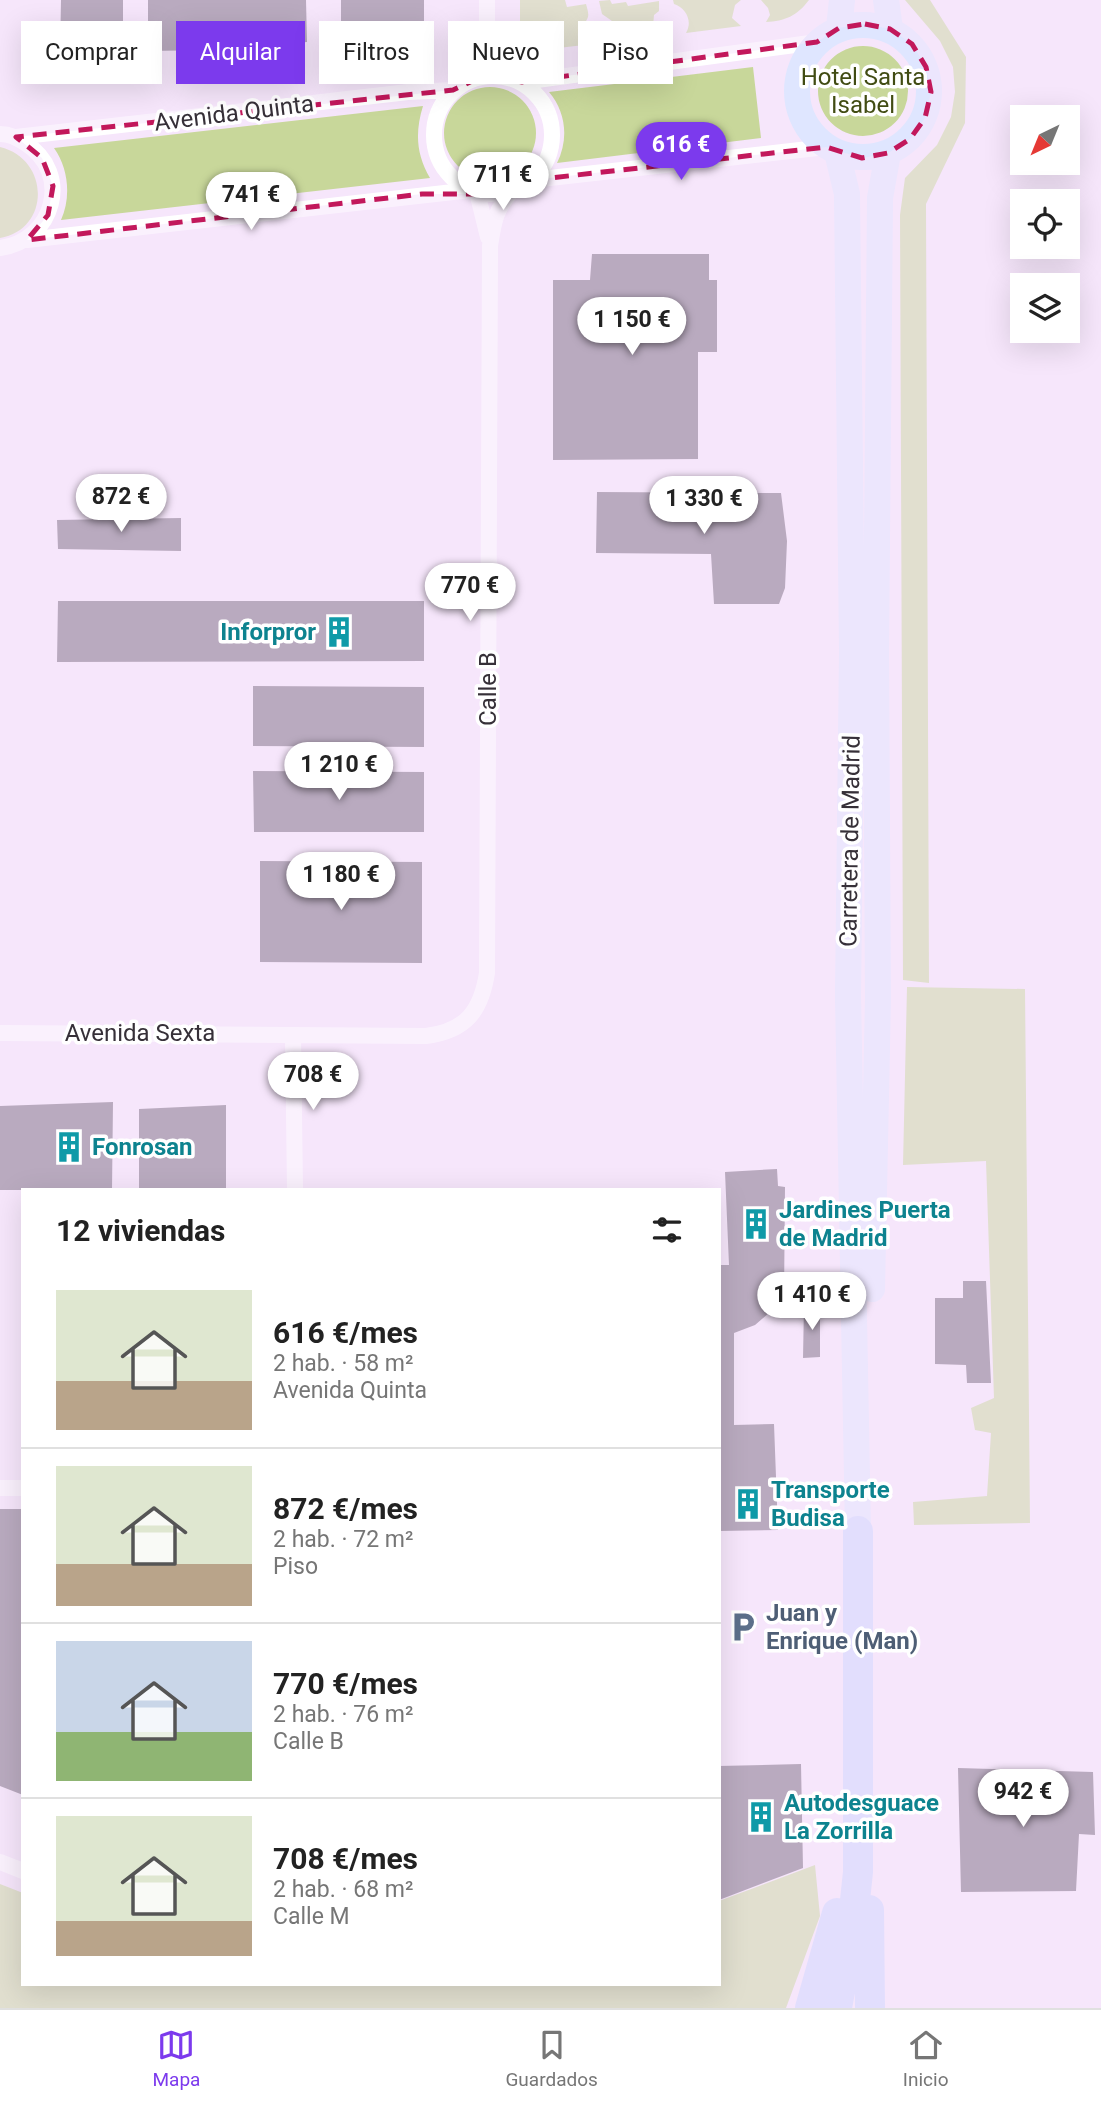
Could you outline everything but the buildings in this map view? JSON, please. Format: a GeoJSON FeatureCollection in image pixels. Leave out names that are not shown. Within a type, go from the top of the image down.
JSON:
{"type":"FeatureCollection","features":[{"type":"Feature","properties":{"kind":"highway"},"geometry":{"type":"LineString","coordinates":[[837,2008],[853,1919],[858,1872],[857,1781],[863,1532]]}},
{"type":"Feature","properties":{"kind":"highway"},"geometry":{"type":"LineString","coordinates":[[863,1532],[868,2000]]}},
{"type":"Feature","properties":{"kind":"highway"},"geometry":{"type":"LineString","coordinates":[[810,2008],[839,1908],[857,1781]]}},
{"type":"Feature","properties":{"kind":"main road"},"geometry":{"type":"LineString","coordinates":[[828,35],[865,24],[890,29],[912,44],[926,66],[931,92],[925,118],[910,139],[888,153],[862,158],[831,149],[815,137],[801,115],[796,89],[802,64],[828,35],[842,0]]}},
{"type":"Feature","properties":{"kind":"main road"},"geometry":{"type":"LineString","coordinates":[[886,0],[890,29]]}},
{"type":"Feature","properties":{"kind":"main road","name":"Carretera de Madrid"},"geometry":{"type":"LineString","coordinates":[[831,149],[847,194],[852,651],[848,996],[863,1532]]}},
{"type":"Feature","properties":{"kind":"main road","name":"Carretera de Madrid"},"geometry":{"type":"LineString","coordinates":[[863,1532],[869,1405],[878,998],[876,639],[880,198],[888,153]]}},
{"type":"Feature","properties":{"kind":"street"},"geometry":{"type":"LineString","coordinates":[[487,0],[487,21]]}},
{"type":"Feature","properties":{"kind":"street"},"geometry":{"type":"LineString","coordinates":[[564,76],[828,35]]}},
{"type":"Feature","properties":{"kind":"street"},"geometry":{"type":"LineString","coordinates":[[464,84],[453,90],[440,106],[434,125],[434,145],[441,164],[454,180],[474,191]]}},
{"type":"Feature","properties":{"kind":"street"},"geometry":{"type":"LineString","coordinates":[[525,84],[540,96],[551,117],[552,128],[553,140],[547,162],[533,180]]}},
{"type":"Feature","properties":{"kind":"street","name":"Avenida Quinta"},"geometry":{"type":"LineString","coordinates":[[8,136],[408,92],[453,90]]}},
{"type":"Feature","properties":{"kind":"street"},"geometry":{"type":"LineString","coordinates":[[8,136],[34,149],[42,158],[53,187],[48,215],[27,240]]}},
{"type":"Feature","properties":{"kind":"street"},"geometry":{"type":"LineString","coordinates":[[0,248],[27,240],[474,191],[499,194],[512,191],[533,180],[831,149]]}},
{"type":"Feature","properties":{"kind":"street","name":"Calle B"},"geometry":{"type":"LineString","coordinates":[[474,191],[490,246]]}},
{"type":"Feature","properties":{"kind":"street","name":"Calle B"},"geometry":{"type":"LineString","coordinates":[[479,1005],[487,973],[490,246],[497,213],[512,191]]}},
{"type":"Feature","properties":{"kind":"street","name":"Avenida Sexta"},"geometry":{"type":"LineString","coordinates":[[0,1033],[426,1036],[453,1030],[479,1005]]}},
{"type":"Feature","properties":{"kind":"street"},"geometry":{"type":"LineString","coordinates":[[293,1035],[295,1188]]}},
{"type":"Feature","properties":{"kind":"street"},"geometry":{"type":"LineString","coordinates":[[0,1488],[21,1488]]}},
{"type":"Feature","properties":{"kind":"street"},"geometry":{"type":"LineString","coordinates":[[0,1862],[21,1870]]}},
{"type":"Feature","properties":{"kind":"highlighted area"},"geometry":{"type":"Polygon","coordinates":[[[865,24],[890,29],[912,44],[926,67],[931,92],[925,118],[910,139],[888,153],[862,158],[826,147],[532,180],[499,194],[422,194],[27,240],[48,215],[53,186],[42,158],[16,137],[453,90],[485,75],[522,82],[817,42],[839,28],[865,24]]]}},
{"type":"Feature","properties":{"kind":"green space"},"geometry":{"type":"Polygon","coordinates":[[[520,0],[565,0],[567,7],[586,4],[588,12],[586,21],[578,21],[578,46],[564,47],[564,21],[520,21],[520,0]]]}},
{"type":"Feature","properties":{"kind":"green space"},"geometry":{"type":"Polygon","coordinates":[[[610,0],[612,4],[626,2],[628,6],[659,1],[659,11],[654,15],[653,21],[612,21],[602,14],[599,1],[610,0]]]}},
{"type":"Feature","properties":{"kind":"green space"},"geometry":{"type":"Polygon","coordinates":[[[673,0],[741,0],[735,5],[732,18],[741,26],[686,33],[689,24],[687,16],[673,0]]]}},
{"type":"Feature","properties":{"kind":"green space"},"geometry":{"type":"Polygon","coordinates":[[[761,0],[809,0],[790,17],[766,22],[770,15],[761,0]]]}},
{"type":"Feature","properties":{"kind":"green space"},"geometry":{"type":"Polygon","coordinates":[[[905,0],[930,0],[966,57],[965,123],[926,204],[929,983],[903,980],[900,215],[905,178],[937,145],[951,117],[955,92],[953,67],[940,41],[905,0]]]}},
{"type":"Feature","properties":{"kind":"green space","name":"Hotel Santa Isabel"},"geometry":{"type":"Polygon","coordinates":[[[863,46],[880,49],[895,59],[905,74],[908,91],[905,108],[895,123],[880,133],[863,136],[846,133],[831,123],[821,108],[818,91],[821,74],[831,59],[846,49],[863,46]]]}},
{"type":"Feature","properties":{"kind":"green space"},"geometry":{"type":"Polygon","coordinates":[[[753,67],[761,138],[557,163],[563,145],[564,126],[559,108],[549,92],[614,84],[673,84],[673,77],[753,67]]]}},
{"type":"Feature","properties":{"kind":"green space"},"geometry":{"type":"Polygon","coordinates":[[[490,87],[508,90],[523,100],[533,115],[536,133],[533,151],[523,166],[508,176],[490,179],[472,176],[457,166],[447,151],[444,133],[447,115],[457,100],[472,90],[490,87]]]}},
{"type":"Feature","properties":{"kind":"green space"},"geometry":{"type":"Polygon","coordinates":[[[423,106],[418,143],[430,178],[61,220],[67,184],[63,165],[54,148],[423,106]]]}},
{"type":"Feature","properties":{"kind":"green space"},"geometry":{"type":"Polygon","coordinates":[[[0,147],[16,154],[28,165],[38,194],[36,208],[29,222],[17,232],[0,238],[0,147]]]}},
{"type":"Feature","properties":{"kind":"green space"},"geometry":{"type":"Polygon","coordinates":[[[907,987],[1025,989],[1030,1523],[914,1525],[913,1502],[987,1496],[991,1433],[975,1430],[971,1408],[994,1398],[986,1161],[903,1165],[907,987]]]}},
{"type":"Feature","properties":{"kind":"green space"},"geometry":{"type":"Polygon","coordinates":[[[815,1865],[820,1916],[786,2008],[0,2008],[0,1884],[21,1892],[21,1986],[721,1986],[721,1900],[815,1865]]]}},
{"type":"Feature","properties":{"kind":"place","name":"Inforpror"},"geometry":{"type":"Point","coordinates":[339,632]}},
{"type":"Feature","properties":{"kind":"place","name":"Fonrosan"},"geometry":{"type":"Point","coordinates":[69,1147]}},
{"type":"Feature","properties":{"kind":"place","name":"Jardines Puerta de Madrid"},"geometry":{"type":"Point","coordinates":[756,1224]}},
{"type":"Feature","properties":{"kind":"place","name":"Transporte Budisa"},"geometry":{"type":"Point","coordinates":[748,1504]}},
{"type":"Feature","properties":{"kind":"place","name":"Juan y Enrique (Man)"},"geometry":{"type":"Point","coordinates":[743,1627]}},
{"type":"Feature","properties":{"kind":"place","name":"Autodesguace La Zorrilla"},"geometry":{"type":"Point","coordinates":[761,1817]}}]}
